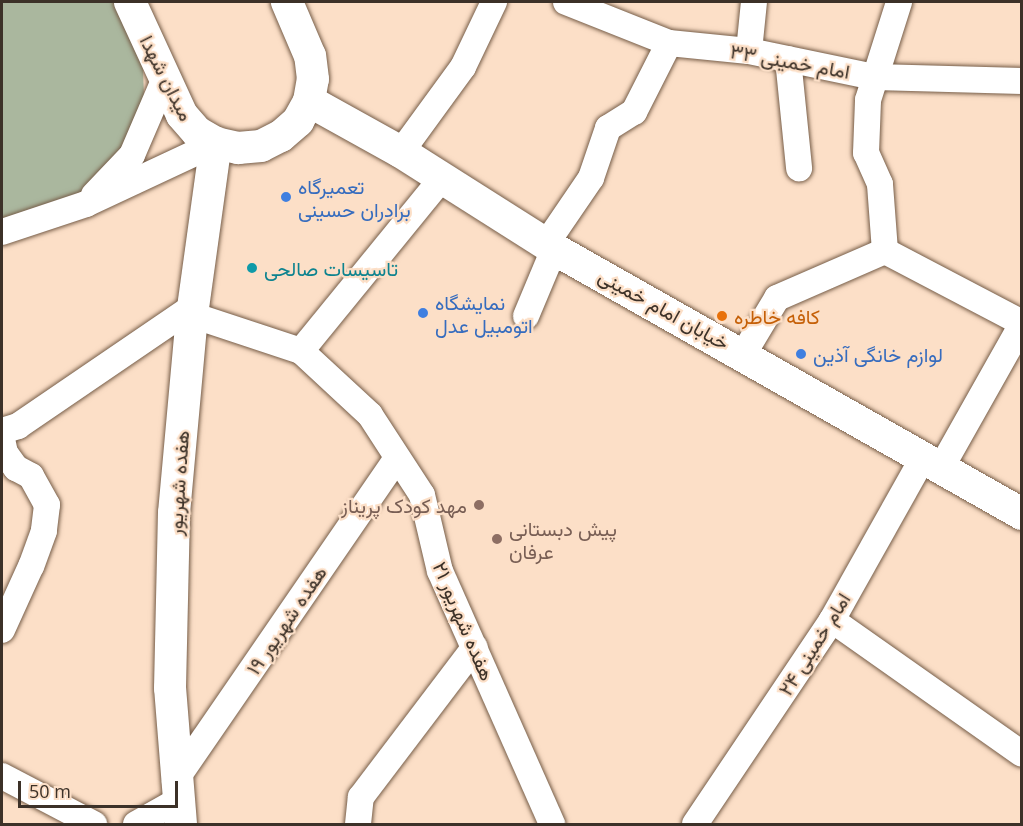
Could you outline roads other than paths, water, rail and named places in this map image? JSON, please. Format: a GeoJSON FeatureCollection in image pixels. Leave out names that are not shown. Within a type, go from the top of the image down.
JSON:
{"type":"FeatureCollection","features":[{"type":"Feature","properties":{"kind":"main road","name":"میدان شهدا"},"geometry":{"type":"LineString","coordinates":[[130,2],[182,115],[197,132],[216,143],[238,148],[261,146],[281,136],[298,121],[309,101],[313,79],[310,56],[287,2]]}},
{"type":"Feature","properties":{"kind":"main road","name":"خیابان امام خمینی"},"geometry":{"type":"LineString","coordinates":[[309,101],[401,152],[550,246],[744,353],[1022,514]]}},
{"type":"Feature","properties":{"kind":"main road","name":"هفده شهریور"},"geometry":{"type":"LineString","coordinates":[[177,809],[170,688],[174,513],[193,311],[216,143]]}},
{"type":"Feature","properties":{"kind":"street"},"geometry":{"type":"LineString","coordinates":[[401,152],[463,67],[494,2]]}},
{"type":"Feature","properties":{"kind":"street","name":"امام خمینی ۳۳"},"geometry":{"type":"LineString","coordinates":[[566,2],[669,43],[748,51],[875,77],[1022,81]]}},
{"type":"Feature","properties":{"kind":"street"},"geometry":{"type":"LineString","coordinates":[[748,51],[754,2]]}},
{"type":"Feature","properties":{"kind":"street"},"geometry":{"type":"LineString","coordinates":[[885,251],[880,184],[866,153],[868,100],[899,2]]}},
{"type":"Feature","properties":{"kind":"street"},"geometry":{"type":"LineString","coordinates":[[526,316],[550,246],[591,178],[608,128],[634,112],[669,43]]}},
{"type":"Feature","properties":{"kind":"street"},"geometry":{"type":"LineString","coordinates":[[788,59],[799,168]]}},
{"type":"Feature","properties":{"kind":"street"},"geometry":{"type":"LineString","coordinates":[[86,204],[132,155],[165,78]]}},
{"type":"Feature","properties":{"kind":"street"},"geometry":{"type":"LineString","coordinates":[[2,232],[86,204],[216,143]]}},
{"type":"Feature","properties":{"kind":"street"},"geometry":{"type":"LineString","coordinates":[[302,351],[442,178]]}},
{"type":"Feature","properties":{"kind":"street"},"geometry":{"type":"LineString","coordinates":[[885,251],[1022,324]]}},
{"type":"Feature","properties":{"kind":"street"},"geometry":{"type":"LineString","coordinates":[[744,353],[777,298],[885,251]]}},
{"type":"Feature","properties":{"kind":"street"},"geometry":{"type":"LineString","coordinates":[[2,431],[18,426],[193,311]]}},
{"type":"Feature","properties":{"kind":"street","name":"هفده شهریور ۲۱"},"geometry":{"type":"LineString","coordinates":[[193,311],[302,351],[370,415],[396,459],[422,495],[440,571],[552,825]]}},
{"type":"Feature","properties":{"kind":"street","name":"امام خمینی ۲۴"},"geometry":{"type":"LineString","coordinates":[[695,825],[832,620],[1022,324]]}},
{"type":"Feature","properties":{"kind":"street"},"geometry":{"type":"LineString","coordinates":[[2,439],[5,453],[16,468],[32,476],[47,504],[44,531],[2,630]]}},
{"type":"Feature","properties":{"kind":"street","name":"هفده شهریور ۱۹"},"geometry":{"type":"LineString","coordinates":[[177,809],[396,459]]}},
{"type":"Feature","properties":{"kind":"street"},"geometry":{"type":"LineString","coordinates":[[832,620],[1022,754]]}},
{"type":"Feature","properties":{"kind":"street"},"geometry":{"type":"LineString","coordinates":[[358,825],[361,797],[475,647]]}},
{"type":"Feature","properties":{"kind":"street"},"geometry":{"type":"LineString","coordinates":[[2,776],[94,825]]}},
{"type":"Feature","properties":{"kind":"street"},"geometry":{"type":"LineString","coordinates":[[136,825],[177,809]]}},
{"type":"Feature","properties":{"kind":"place","name":"تعمیرگاه برادران حسینی"},"geometry":{"type":"Point","coordinates":[286,197]}},
{"type":"Feature","properties":{"kind":"place","name":"تاسیسات صالحی"},"geometry":{"type":"Point","coordinates":[252,268]}},
{"type":"Feature","properties":{"kind":"place","name":"نمایشگاه اتومبیل عدل"},"geometry":{"type":"Point","coordinates":[423,313]}},
{"type":"Feature","properties":{"kind":"place","name":"کافه خاطره"},"geometry":{"type":"Point","coordinates":[722,316]}},
{"type":"Feature","properties":{"kind":"place","name":"لوازم خانگی آذین"},"geometry":{"type":"Point","coordinates":[801,354]}},
{"type":"Feature","properties":{"kind":"place","name":"مهد کودک پریناز"},"geometry":{"type":"Point","coordinates":[479,505]}},
{"type":"Feature","properties":{"kind":"place","name":"پیش دبستانی عرفان"},"geometry":{"type":"Point","coordinates":[497,539]}}]}
